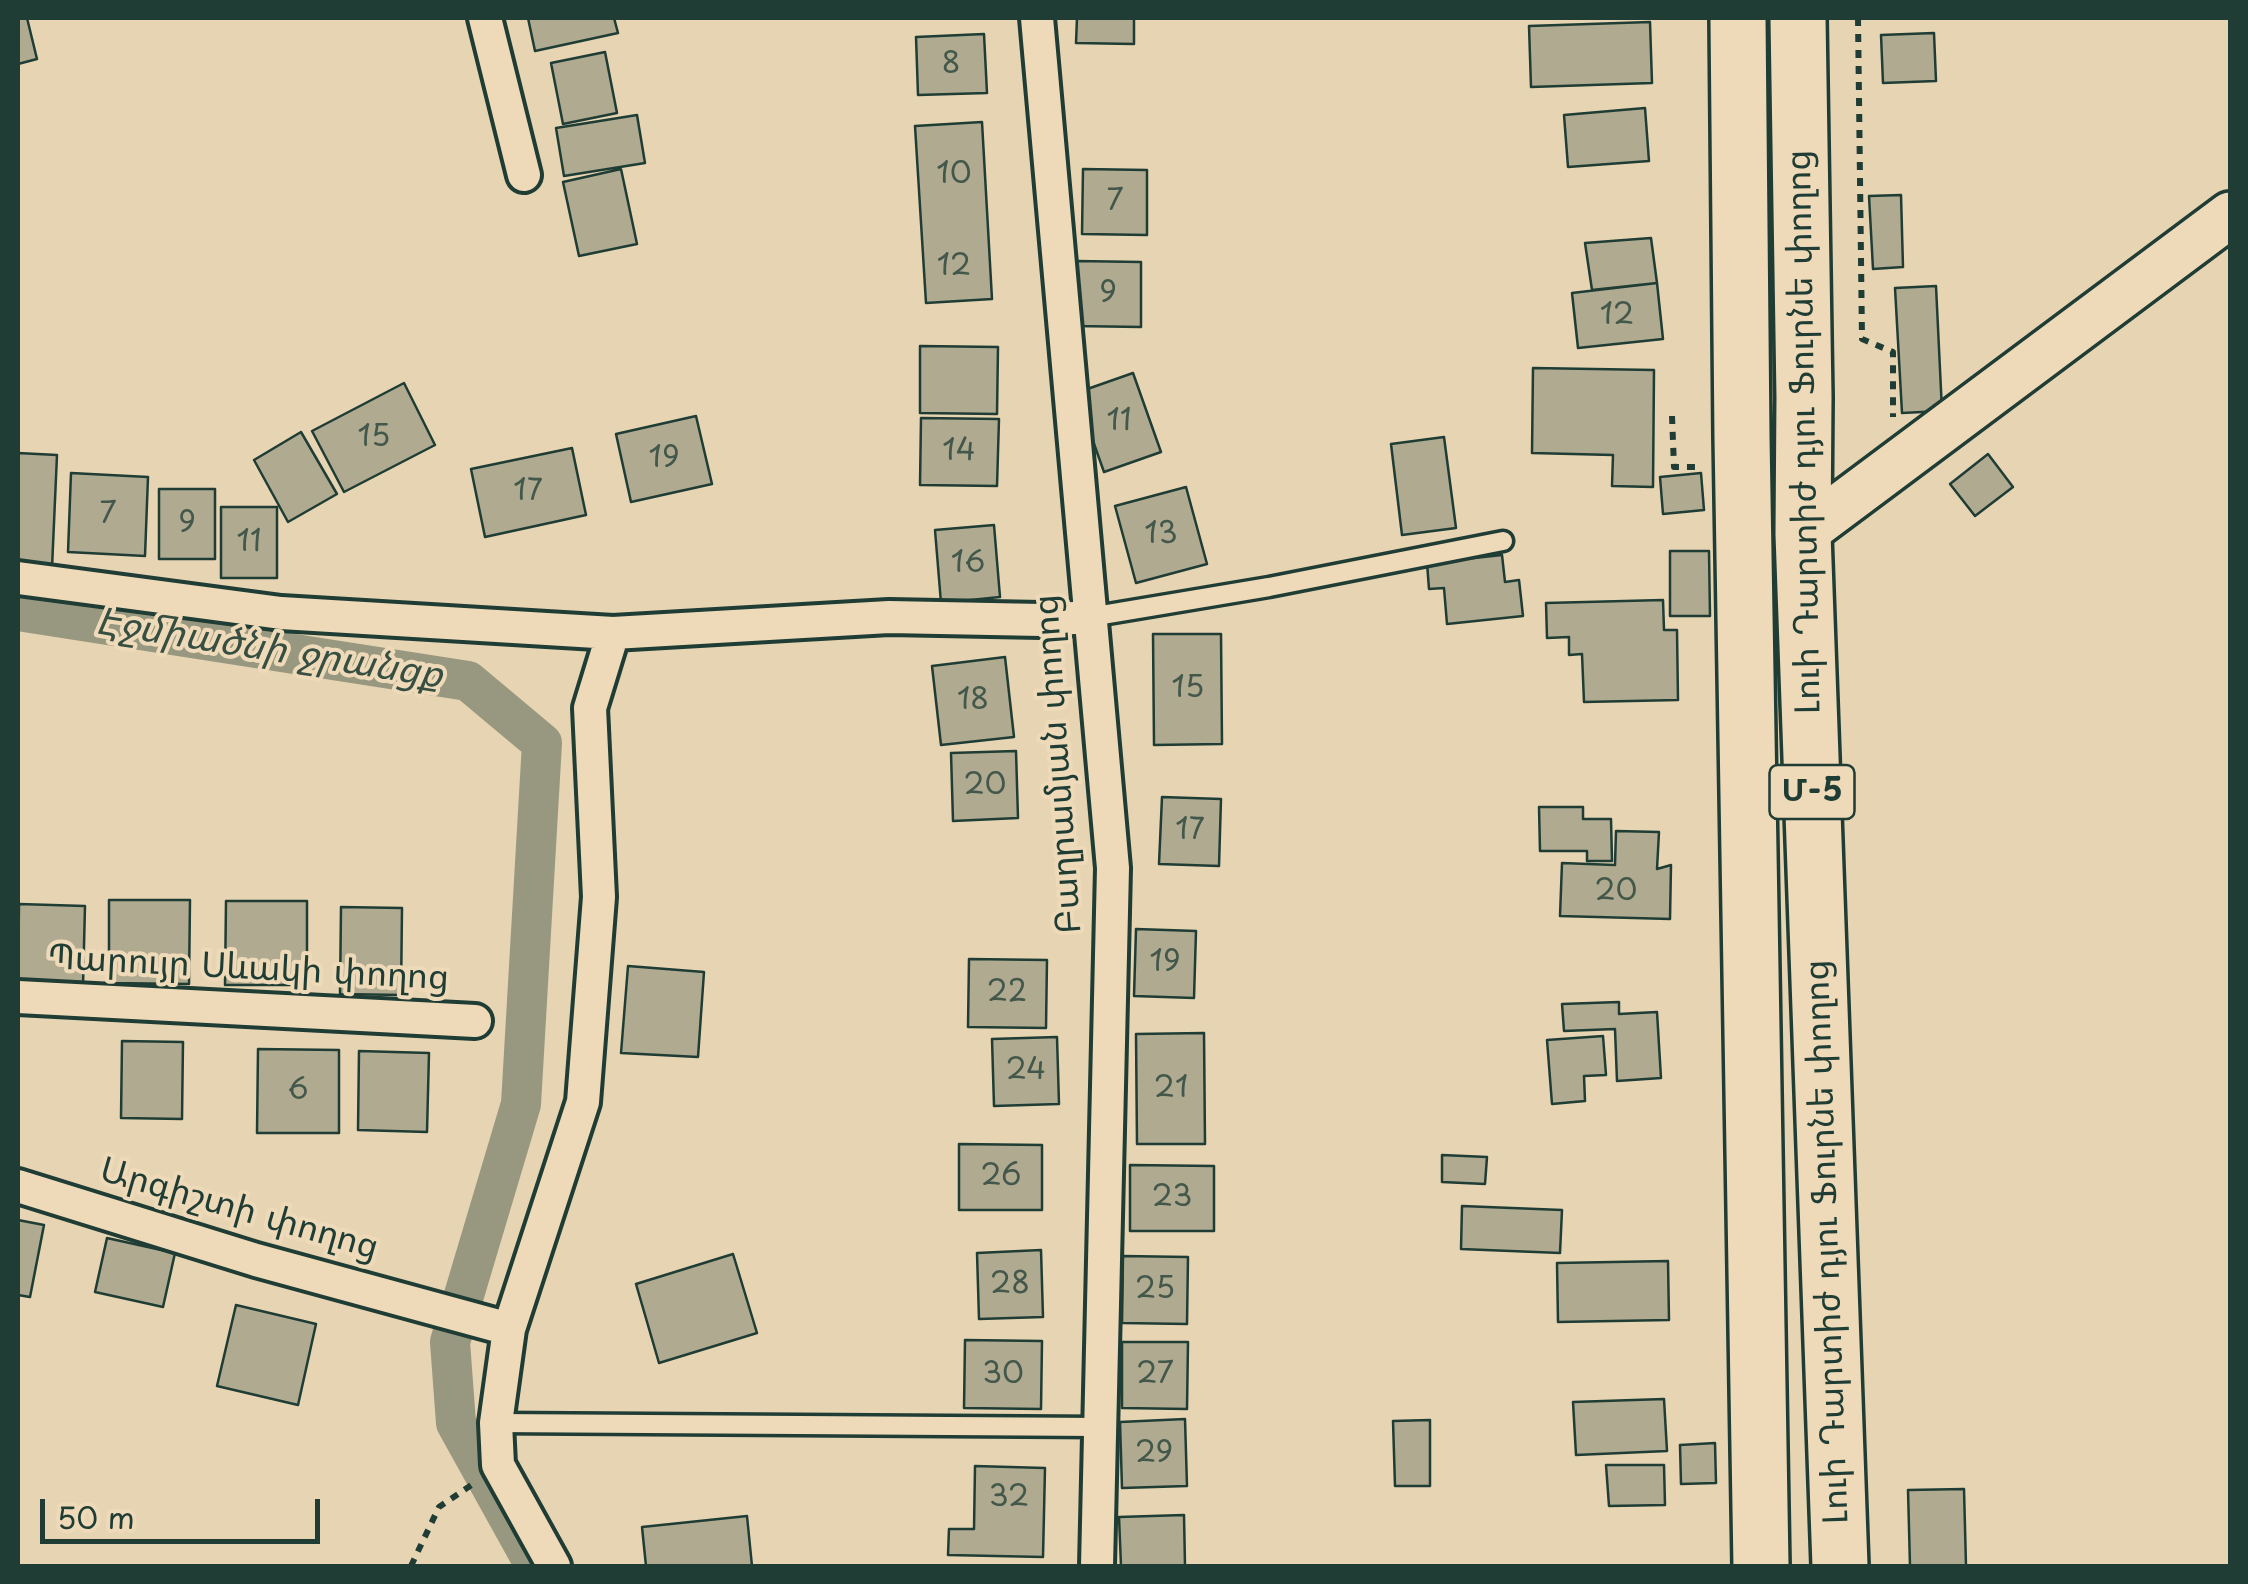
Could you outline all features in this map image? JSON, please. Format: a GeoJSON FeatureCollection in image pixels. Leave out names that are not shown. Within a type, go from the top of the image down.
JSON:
{"type":"FeatureCollection","features":[{"type":"Feature","properties":{"kind":"highway","name":"Լուի Դարտիժ դյու Ֆուրնե փողոց"},"geometry":{"type":"LineString","coordinates":[[1738,18],[1761,1566]]}},
{"type":"Feature","properties":{"kind":"highway","name":"Լուի Դարտիժ դյու Ֆուրնե փողոց"},"geometry":{"type":"LineString","coordinates":[[1798,18],[1803,534],[1840,1566]]}},
{"type":"Feature","properties":{"kind":"main road"},"geometry":{"type":"LineString","coordinates":[[1803,534],[2230,215]]}},
{"type":"Feature","properties":{"kind":"street"},"geometry":{"type":"LineString","coordinates":[[485,18],[524,175]]}},
{"type":"Feature","properties":{"kind":"street","name":"Բաղրամյան փողոց"},"geometry":{"type":"LineString","coordinates":[[1037,18],[1113,868],[1097,1566]]}},
{"type":"Feature","properties":{"kind":"street"},"geometry":{"type":"LineString","coordinates":[[18,578],[281,613],[613,633],[889,617],[1090,617]]}},
{"type":"Feature","properties":{"kind":"street"},"geometry":{"type":"LineString","coordinates":[[554,1566],[498,1465],[496,1325],[583,1102],[599,897],[590,708],[613,633]]}},
{"type":"Feature","properties":{"kind":"street","name":"Պարույր Սևակի փողոց"},"geometry":{"type":"LineString","coordinates":[[18,997],[475,1021]]}},
{"type":"Feature","properties":{"kind":"street","name":"Արգիշտի փողոց"},"geometry":{"type":"LineString","coordinates":[[18,1186],[256,1260],[496,1325]]}},
{"type":"Feature","properties":{"kind":"lane"},"geometry":{"type":"LineString","coordinates":[[1090,617],[1269,587],[1503,540]]}},
{"type":"Feature","properties":{"kind":"lane"},"geometry":{"type":"LineString","coordinates":[[496,1423],[1100,1427]]}},
{"type":"Feature","properties":{"kind":"path"},"geometry":{"type":"LineString","coordinates":[[1858,18],[1862,339],[1892,352],[1893,418]]}},
{"type":"Feature","properties":{"kind":"path"},"geometry":{"type":"LineString","coordinates":[[1672,416],[1674,467]]}},
{"type":"Feature","properties":{"kind":"path"},"geometry":{"type":"LineString","coordinates":[[411,1566],[439,1507],[458,1496]]}},
{"type":"Feature","properties":{"kind":"building"},"geometry":{"type":"Polygon","coordinates":[[[18,18],[27,18],[37,59],[18,64],[18,18]]]}},
{"type":"Feature","properties":{"kind":"building"},"geometry":{"type":"Polygon","coordinates":[[[528,18],[614,18],[618,33],[535,51],[528,18]]]}},
{"type":"Feature","properties":{"kind":"building"},"geometry":{"type":"Polygon","coordinates":[[[1077,18],[1134,18],[1134,44],[1076,43],[1077,18]]]}},
{"type":"Feature","properties":{"kind":"building"},"geometry":{"type":"Polygon","coordinates":[[[1650,22],[1652,83],[1531,87],[1529,26],[1650,22]]]}},
{"type":"Feature","properties":{"kind":"building"},"geometry":{"type":"Polygon","coordinates":[[[1934,33],[1936,81],[1883,83],[1881,35],[1934,33]]]}},
{"type":"Feature","properties":{"kind":"building"},"geometry":{"type":"Polygon","coordinates":[[[984,34],[987,93],[918,95],[916,37],[984,34]]]}},
{"type":"Feature","properties":{"kind":"building"},"geometry":{"type":"Polygon","coordinates":[[[605,52],[617,113],[563,124],[551,63],[605,52]]]}},
{"type":"Feature","properties":{"kind":"building"},"geometry":{"type":"Polygon","coordinates":[[[1645,108],[1649,161],[1568,167],[1564,115],[1645,108]]]}},
{"type":"Feature","properties":{"kind":"building"},"geometry":{"type":"Polygon","coordinates":[[[637,115],[645,163],[564,176],[556,128],[637,115]]]}},
{"type":"Feature","properties":{"kind":"building"},"geometry":{"type":"Polygon","coordinates":[[[982,122],[992,299],[926,303],[915,126],[982,122]]]}},
{"type":"Feature","properties":{"kind":"building"},"geometry":{"type":"Polygon","coordinates":[[[621,169],[637,244],[579,256],[563,182],[621,169]]]}},
{"type":"Feature","properties":{"kind":"building"},"geometry":{"type":"Polygon","coordinates":[[[1083,169],[1147,170],[1147,235],[1082,234],[1083,169]]]}},
{"type":"Feature","properties":{"kind":"building"},"geometry":{"type":"Polygon","coordinates":[[[1901,195],[1903,267],[1873,269],[1869,196],[1901,195]]]}},
{"type":"Feature","properties":{"kind":"building"},"geometry":{"type":"Polygon","coordinates":[[[1651,238],[1657,283],[1592,290],[1585,243],[1651,238]]]}},
{"type":"Feature","properties":{"kind":"building"},"geometry":{"type":"Polygon","coordinates":[[[1076,261],[1141,262],[1141,327],[1075,326],[1076,261]]]}},
{"type":"Feature","properties":{"kind":"building"},"geometry":{"type":"Polygon","coordinates":[[[1657,283],[1663,339],[1578,348],[1572,293],[1657,283]]]}},
{"type":"Feature","properties":{"kind":"building"},"geometry":{"type":"Polygon","coordinates":[[[1936,286],[1942,411],[1902,413],[1895,288],[1936,286]]]}},
{"type":"Feature","properties":{"kind":"building"},"geometry":{"type":"Polygon","coordinates":[[[920,346],[998,347],[997,414],[920,413],[920,346]]]}},
{"type":"Feature","properties":{"kind":"building"},"geometry":{"type":"Polygon","coordinates":[[[1533,368],[1654,370],[1653,487],[1612,486],[1613,455],[1532,453],[1533,368]]]}},
{"type":"Feature","properties":{"kind":"building"},"geometry":{"type":"Polygon","coordinates":[[[1133,373],[1161,452],[1104,472],[1076,393],[1133,373]]]}},
{"type":"Feature","properties":{"kind":"building"},"geometry":{"type":"Polygon","coordinates":[[[404,383],[435,445],[344,492],[312,431],[404,383]]]}},
{"type":"Feature","properties":{"kind":"building"},"geometry":{"type":"Polygon","coordinates":[[[696,416],[712,484],[631,502],[616,434],[696,416]]]}},
{"type":"Feature","properties":{"kind":"building"},"geometry":{"type":"Polygon","coordinates":[[[921,418],[999,419],[997,486],[920,485],[921,418]]]}},
{"type":"Feature","properties":{"kind":"building"},"geometry":{"type":"Polygon","coordinates":[[[301,432],[337,494],[288,522],[254,460],[301,432]]]}},
{"type":"Feature","properties":{"kind":"building"},"geometry":{"type":"Polygon","coordinates":[[[1444,437],[1456,528],[1402,535],[1391,444],[1444,437]]]}},
{"type":"Feature","properties":{"kind":"building"},"geometry":{"type":"Polygon","coordinates":[[[572,448],[586,515],[485,537],[471,469],[572,448]]]}},
{"type":"Feature","properties":{"kind":"building"},"geometry":{"type":"Polygon","coordinates":[[[18,453],[57,455],[52,568],[18,566],[18,453]]]}},
{"type":"Feature","properties":{"kind":"building"},"geometry":{"type":"Polygon","coordinates":[[[1988,454],[2013,487],[1975,516],[1950,484],[1988,454]]]}},
{"type":"Feature","properties":{"kind":"building"},"geometry":{"type":"Polygon","coordinates":[[[71,473],[148,477],[145,556],[68,552],[71,473]]]}},
{"type":"Feature","properties":{"kind":"building"},"geometry":{"type":"Polygon","coordinates":[[[1701,473],[1704,510],[1663,514],[1660,477],[1701,473]]]}},
{"type":"Feature","properties":{"kind":"building"},"geometry":{"type":"Polygon","coordinates":[[[1186,487],[1207,564],[1136,583],[1115,506],[1186,487]]]}},
{"type":"Feature","properties":{"kind":"building"},"geometry":{"type":"Polygon","coordinates":[[[159,489],[215,489],[215,559],[159,559],[159,489]]]}},
{"type":"Feature","properties":{"kind":"building"},"geometry":{"type":"Polygon","coordinates":[[[221,507],[277,507],[277,578],[221,578],[221,507]]]}},
{"type":"Feature","properties":{"kind":"building"},"geometry":{"type":"Polygon","coordinates":[[[994,525],[1000,597],[941,603],[935,530],[994,525]]]}},
{"type":"Feature","properties":{"kind":"building"},"geometry":{"type":"Polygon","coordinates":[[[1670,551],[1709,551],[1710,616],[1670,616],[1670,551]]]}},
{"type":"Feature","properties":{"kind":"building"},"geometry":{"type":"Polygon","coordinates":[[[1502,555],[1505,582],[1519,580],[1523,616],[1447,624],[1444,588],[1429,589],[1427,563],[1502,555]]]}},
{"type":"Feature","properties":{"kind":"building"},"geometry":{"type":"Polygon","coordinates":[[[1663,600],[1664,630],[1677,630],[1678,700],[1584,702],[1582,654],[1569,655],[1569,637],[1547,638],[1546,603],[1663,600]]]}},
{"type":"Feature","properties":{"kind":"building"},"geometry":{"type":"Polygon","coordinates":[[[1153,634],[1221,634],[1222,744],[1154,745],[1153,634]]]}},
{"type":"Feature","properties":{"kind":"building"},"geometry":{"type":"Polygon","coordinates":[[[1005,657],[1014,737],[941,745],[932,666],[1005,657]]]}},
{"type":"Feature","properties":{"kind":"building"},"geometry":{"type":"Polygon","coordinates":[[[1016,751],[1018,818],[953,821],[951,753],[1016,751]]]}},
{"type":"Feature","properties":{"kind":"building"},"geometry":{"type":"Polygon","coordinates":[[[1162,797],[1221,799],[1219,866],[1159,864],[1162,797]]]}},
{"type":"Feature","properties":{"kind":"building"},"geometry":{"type":"Polygon","coordinates":[[[1539,807],[1583,807],[1583,819],[1611,819],[1612,861],[1587,861],[1587,851],[1540,851],[1539,807]]]}},
{"type":"Feature","properties":{"kind":"building"},"geometry":{"type":"Polygon","coordinates":[[[1616,831],[1659,832],[1657,869],[1671,865],[1670,919],[1560,916],[1562,863],[1615,865],[1616,831]]]}},
{"type":"Feature","properties":{"kind":"building"},"geometry":{"type":"Polygon","coordinates":[[[109,900],[190,900],[189,984],[109,983],[109,900]]]}},
{"type":"Feature","properties":{"kind":"building"},"geometry":{"type":"Polygon","coordinates":[[[226,901],[307,901],[307,985],[225,985],[226,901]]]}},
{"type":"Feature","properties":{"kind":"building"},"geometry":{"type":"Polygon","coordinates":[[[19,904],[85,906],[83,986],[18,983],[19,904]]]}},
{"type":"Feature","properties":{"kind":"building"},"geometry":{"type":"Polygon","coordinates":[[[341,907],[402,908],[401,995],[340,994],[341,907]]]}},
{"type":"Feature","properties":{"kind":"building"},"geometry":{"type":"Polygon","coordinates":[[[1136,929],[1196,931],[1194,998],[1134,996],[1136,929]]]}},
{"type":"Feature","properties":{"kind":"building"},"geometry":{"type":"Polygon","coordinates":[[[969,959],[1047,960],[1046,1028],[968,1027],[969,959]]]}},
{"type":"Feature","properties":{"kind":"building"},"geometry":{"type":"Polygon","coordinates":[[[628,966],[704,972],[698,1057],[621,1053],[628,966]]]}},
{"type":"Feature","properties":{"kind":"building"},"geometry":{"type":"Polygon","coordinates":[[[1619,1002],[1619,1014],[1657,1012],[1661,1078],[1617,1081],[1615,1029],[1564,1031],[1562,1004],[1619,1002]]]}},
{"type":"Feature","properties":{"kind":"building"},"geometry":{"type":"Polygon","coordinates":[[[1204,1033],[1205,1144],[1137,1144],[1136,1034],[1204,1033]]]}},
{"type":"Feature","properties":{"kind":"building"},"geometry":{"type":"Polygon","coordinates":[[[1603,1036],[1606,1075],[1584,1076],[1585,1101],[1552,1104],[1547,1040],[1603,1036]]]}},
{"type":"Feature","properties":{"kind":"building"},"geometry":{"type":"Polygon","coordinates":[[[1057,1037],[1059,1104],[994,1106],[992,1039],[1057,1037]]]}},
{"type":"Feature","properties":{"kind":"building"},"geometry":{"type":"Polygon","coordinates":[[[122,1041],[183,1042],[182,1119],[121,1118],[122,1041]]]}},
{"type":"Feature","properties":{"kind":"building"},"geometry":{"type":"Polygon","coordinates":[[[258,1049],[339,1050],[339,1133],[257,1133],[258,1049]]]}},
{"type":"Feature","properties":{"kind":"building"},"geometry":{"type":"Polygon","coordinates":[[[359,1051],[429,1053],[427,1132],[358,1130],[359,1051]]]}},
{"type":"Feature","properties":{"kind":"building"},"geometry":{"type":"Polygon","coordinates":[[[959,1144],[1042,1145],[1042,1210],[959,1210],[959,1144]]]}},
{"type":"Feature","properties":{"kind":"building"},"geometry":{"type":"Polygon","coordinates":[[[1442,1155],[1487,1157],[1485,1184],[1442,1182],[1442,1155]]]}},
{"type":"Feature","properties":{"kind":"building"},"geometry":{"type":"Polygon","coordinates":[[[1130,1165],[1214,1166],[1214,1231],[1130,1231],[1130,1165]]]}},
{"type":"Feature","properties":{"kind":"building"},"geometry":{"type":"Polygon","coordinates":[[[1462,1206],[1562,1210],[1560,1253],[1461,1249],[1462,1206]]]}},
{"type":"Feature","properties":{"kind":"building"},"geometry":{"type":"Polygon","coordinates":[[[18,1220],[44,1225],[30,1297],[18,1295],[18,1220]]]}},
{"type":"Feature","properties":{"kind":"building"},"geometry":{"type":"Polygon","coordinates":[[[107,1238],[175,1253],[163,1307],[95,1292],[107,1238]]]}},
{"type":"Feature","properties":{"kind":"building"},"geometry":{"type":"Polygon","coordinates":[[[1041,1250],[1043,1317],[979,1319],[977,1253],[1041,1250]]]}},
{"type":"Feature","properties":{"kind":"building"},"geometry":{"type":"Polygon","coordinates":[[[733,1254],[757,1333],[659,1363],[636,1284],[733,1254]]]}},
{"type":"Feature","properties":{"kind":"building"},"geometry":{"type":"Polygon","coordinates":[[[1123,1256],[1188,1257],[1187,1324],[1122,1323],[1123,1256]]]}},
{"type":"Feature","properties":{"kind":"building"},"geometry":{"type":"Polygon","coordinates":[[[1668,1261],[1669,1320],[1558,1322],[1557,1263],[1668,1261]]]}},
{"type":"Feature","properties":{"kind":"building"},"geometry":{"type":"Polygon","coordinates":[[[236,1305],[316,1324],[298,1405],[217,1386],[236,1305]]]}},
{"type":"Feature","properties":{"kind":"building"},"geometry":{"type":"Polygon","coordinates":[[[965,1340],[1042,1341],[1041,1409],[964,1408],[965,1340]]]}},
{"type":"Feature","properties":{"kind":"building"},"geometry":{"type":"Polygon","coordinates":[[[1122,1342],[1188,1342],[1187,1409],[1122,1408],[1122,1342]]]}},
{"type":"Feature","properties":{"kind":"building"},"geometry":{"type":"Polygon","coordinates":[[[1664,1399],[1667,1451],[1576,1455],[1573,1402],[1664,1399]]]}},
{"type":"Feature","properties":{"kind":"building"},"geometry":{"type":"Polygon","coordinates":[[[1185,1419],[1187,1486],[1122,1488],[1120,1422],[1185,1419]]]}},
{"type":"Feature","properties":{"kind":"building"},"geometry":{"type":"Polygon","coordinates":[[[1430,1420],[1430,1486],[1395,1486],[1393,1421],[1430,1420]]]}},
{"type":"Feature","properties":{"kind":"building"},"geometry":{"type":"Polygon","coordinates":[[[1715,1443],[1716,1483],[1681,1484],[1680,1445],[1715,1443]]]}},
{"type":"Feature","properties":{"kind":"building"},"geometry":{"type":"Polygon","coordinates":[[[1606,1465],[1664,1465],[1665,1505],[1609,1506],[1606,1465]]]}},
{"type":"Feature","properties":{"kind":"building"},"geometry":{"type":"Polygon","coordinates":[[[975,1466],[1045,1468],[1043,1557],[948,1555],[949,1529],[974,1529],[975,1466]]]}},
{"type":"Feature","properties":{"kind":"building"},"geometry":{"type":"Polygon","coordinates":[[[1964,1489],[1966,1566],[1910,1566],[1908,1490],[1964,1489]]]}},
{"type":"Feature","properties":{"kind":"building"},"geometry":{"type":"Polygon","coordinates":[[[1184,1515],[1185,1566],[1121,1566],[1119,1517],[1184,1515]]]}},
{"type":"Feature","properties":{"kind":"building"},"geometry":{"type":"Polygon","coordinates":[[[747,1516],[752,1566],[646,1566],[642,1527],[747,1516]]]}},
{"type":"Feature","properties":{"kind":"waterway","name":"Էջմիածնի ջրանցք"},"geometry":{"type":"LineString","coordinates":[[18,611],[468,681],[542,743],[521,1104],[450,1342],[456,1423],[532,1560]]}}]}
